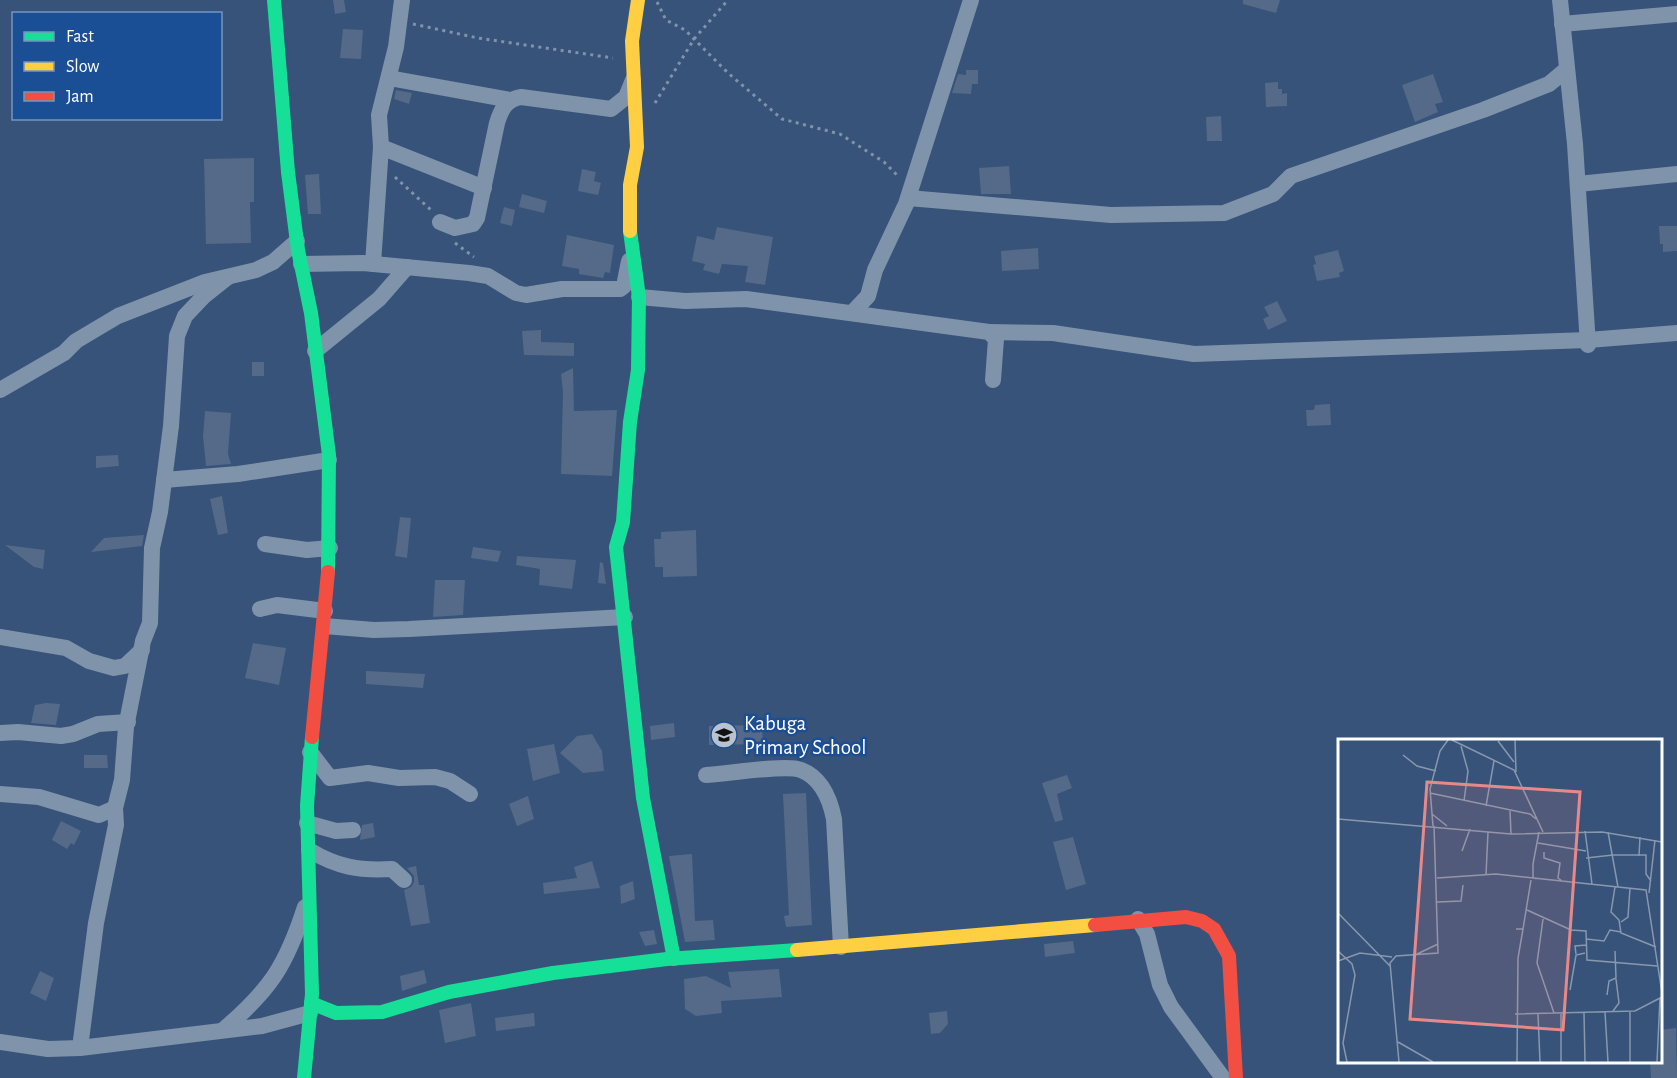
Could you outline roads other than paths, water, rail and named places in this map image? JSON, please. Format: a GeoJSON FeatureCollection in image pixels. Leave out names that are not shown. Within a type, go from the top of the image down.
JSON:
{"type":"FeatureCollection","features":[{"type":"Feature","properties":{"kind":"street"},"geometry":{"type":"LineString","coordinates":[[274,0],[297,241],[311,313],[329,460],[330,548],[310,752],[307,823],[311,1008],[304,1078]]}},
{"type":"Feature","properties":{"kind":"street"},"geometry":{"type":"LineString","coordinates":[[373,264],[381,155],[379,115],[389,78],[402,0]]}},
{"type":"Feature","properties":{"kind":"street"},"geometry":{"type":"LineString","coordinates":[[638,0],[633,23],[637,147],[630,185],[628,219],[639,297],[637,391],[630,422],[623,522],[616,547],[643,798],[674,959]]}},
{"type":"Feature","properties":{"kind":"street"},"geometry":{"type":"LineString","coordinates":[[852,313],[868,296],[875,270],[910,193],[971,0]]}},
{"type":"Feature","properties":{"kind":"street"},"geometry":{"type":"LineString","coordinates":[[1560,0],[1578,184],[1588,342]]}},
{"type":"Feature","properties":{"kind":"street"},"geometry":{"type":"LineString","coordinates":[[1562,24],[1677,14]]}},
{"type":"Feature","properties":{"kind":"street"},"geometry":{"type":"LineString","coordinates":[[389,78],[510,100],[521,97],[611,109],[626,97],[634,69]]}},
{"type":"Feature","properties":{"kind":"street"},"geometry":{"type":"LineString","coordinates":[[910,193],[1112,215],[1224,213],[1273,194],[1291,176],[1484,110],[1549,84],[1567,69]]}},
{"type":"Feature","properties":{"kind":"street"},"geometry":{"type":"LineString","coordinates":[[440,222],[455,228],[473,224],[484,188],[497,123],[501,111],[510,100]]}},
{"type":"Feature","properties":{"kind":"street"},"geometry":{"type":"LineString","coordinates":[[381,155],[484,188]]}},
{"type":"Feature","properties":{"kind":"street"},"geometry":{"type":"LineString","coordinates":[[1578,184],[1677,174]]}},
{"type":"Feature","properties":{"kind":"street"},"geometry":{"type":"LineString","coordinates":[[0,390],[64,353],[76,340],[118,315],[205,282],[256,270],[273,262],[297,241]]}},
{"type":"Feature","properties":{"kind":"street"},"geometry":{"type":"LineString","coordinates":[[301,264],[373,264],[488,276],[516,293],[526,295],[562,289],[622,288],[631,252]]}},
{"type":"Feature","properties":{"kind":"street"},"geometry":{"type":"LineString","coordinates":[[315,351],[379,299],[407,267]]}},
{"type":"Feature","properties":{"kind":"street"},"geometry":{"type":"LineString","coordinates":[[81,1048],[96,923],[116,825],[115,808],[122,780],[128,722],[142,650],[150,623],[152,548],[164,480],[177,336],[185,316],[204,296],[228,277]]}},
{"type":"Feature","properties":{"kind":"street"},"geometry":{"type":"LineString","coordinates":[[639,297],[685,301],[746,299],[989,332],[1053,333],[1194,354],[1588,342],[1677,333]]}},
{"type":"Feature","properties":{"kind":"street"},"geometry":{"type":"LineString","coordinates":[[989,332],[996,339],[997,350],[993,380]]}},
{"type":"Feature","properties":{"kind":"street"},"geometry":{"type":"LineString","coordinates":[[164,480],[238,474],[329,460]]}},
{"type":"Feature","properties":{"kind":"street"},"geometry":{"type":"LineString","coordinates":[[265,544],[307,550],[330,548]]}},
{"type":"Feature","properties":{"kind":"street"},"geometry":{"type":"LineString","coordinates":[[260,609],[277,605],[324,619],[374,630],[625,617]]}},
{"type":"Feature","properties":{"kind":"street"},"geometry":{"type":"LineString","coordinates":[[0,637],[66,648],[89,661],[114,668],[125,666],[142,650]]}},
{"type":"Feature","properties":{"kind":"street"},"geometry":{"type":"LineString","coordinates":[[0,733],[18,732],[61,736],[74,734],[98,724],[128,722]]}},
{"type":"Feature","properties":{"kind":"street"},"geometry":{"type":"LineString","coordinates":[[310,752],[330,778],[368,773],[399,778],[435,777],[450,781],[470,794]]}},
{"type":"Feature","properties":{"kind":"street"},"geometry":{"type":"LineString","coordinates":[[706,775],[800,770],[819,783],[830,798],[834,819],[841,947]]}},
{"type":"Feature","properties":{"kind":"street"},"geometry":{"type":"LineString","coordinates":[[0,794],[39,797],[99,814],[115,808]]}},
{"type":"Feature","properties":{"kind":"street"},"geometry":{"type":"LineString","coordinates":[[307,823],[329,830],[353,830]]}},
{"type":"Feature","properties":{"kind":"street"},"geometry":{"type":"LineString","coordinates":[[309,850],[342,867],[361,871],[392,869],[404,880]]}},
{"type":"Feature","properties":{"kind":"street"},"geometry":{"type":"LineString","coordinates":[[222,1031],[262,994],[277,976],[298,931],[310,892]]}},
{"type":"Feature","properties":{"kind":"street"},"geometry":{"type":"LineString","coordinates":[[0,1042],[48,1049],[81,1048],[262,1026],[311,1008],[336,1013],[382,1012],[449,992],[553,974],[674,959],[841,947],[1186,916],[1202,919],[1214,927],[1224,941],[1229,957],[1236,1078]]}},
{"type":"Feature","properties":{"kind":"street"},"geometry":{"type":"LineString","coordinates":[[1138,919],[1147,934],[1160,985],[1171,1007],[1223,1078]]}},
{"type":"Feature","properties":{"kind":"place","name":"Kabuga Primary School"},"geometry":{"type":"Point","coordinates":[724,735]}}]}
